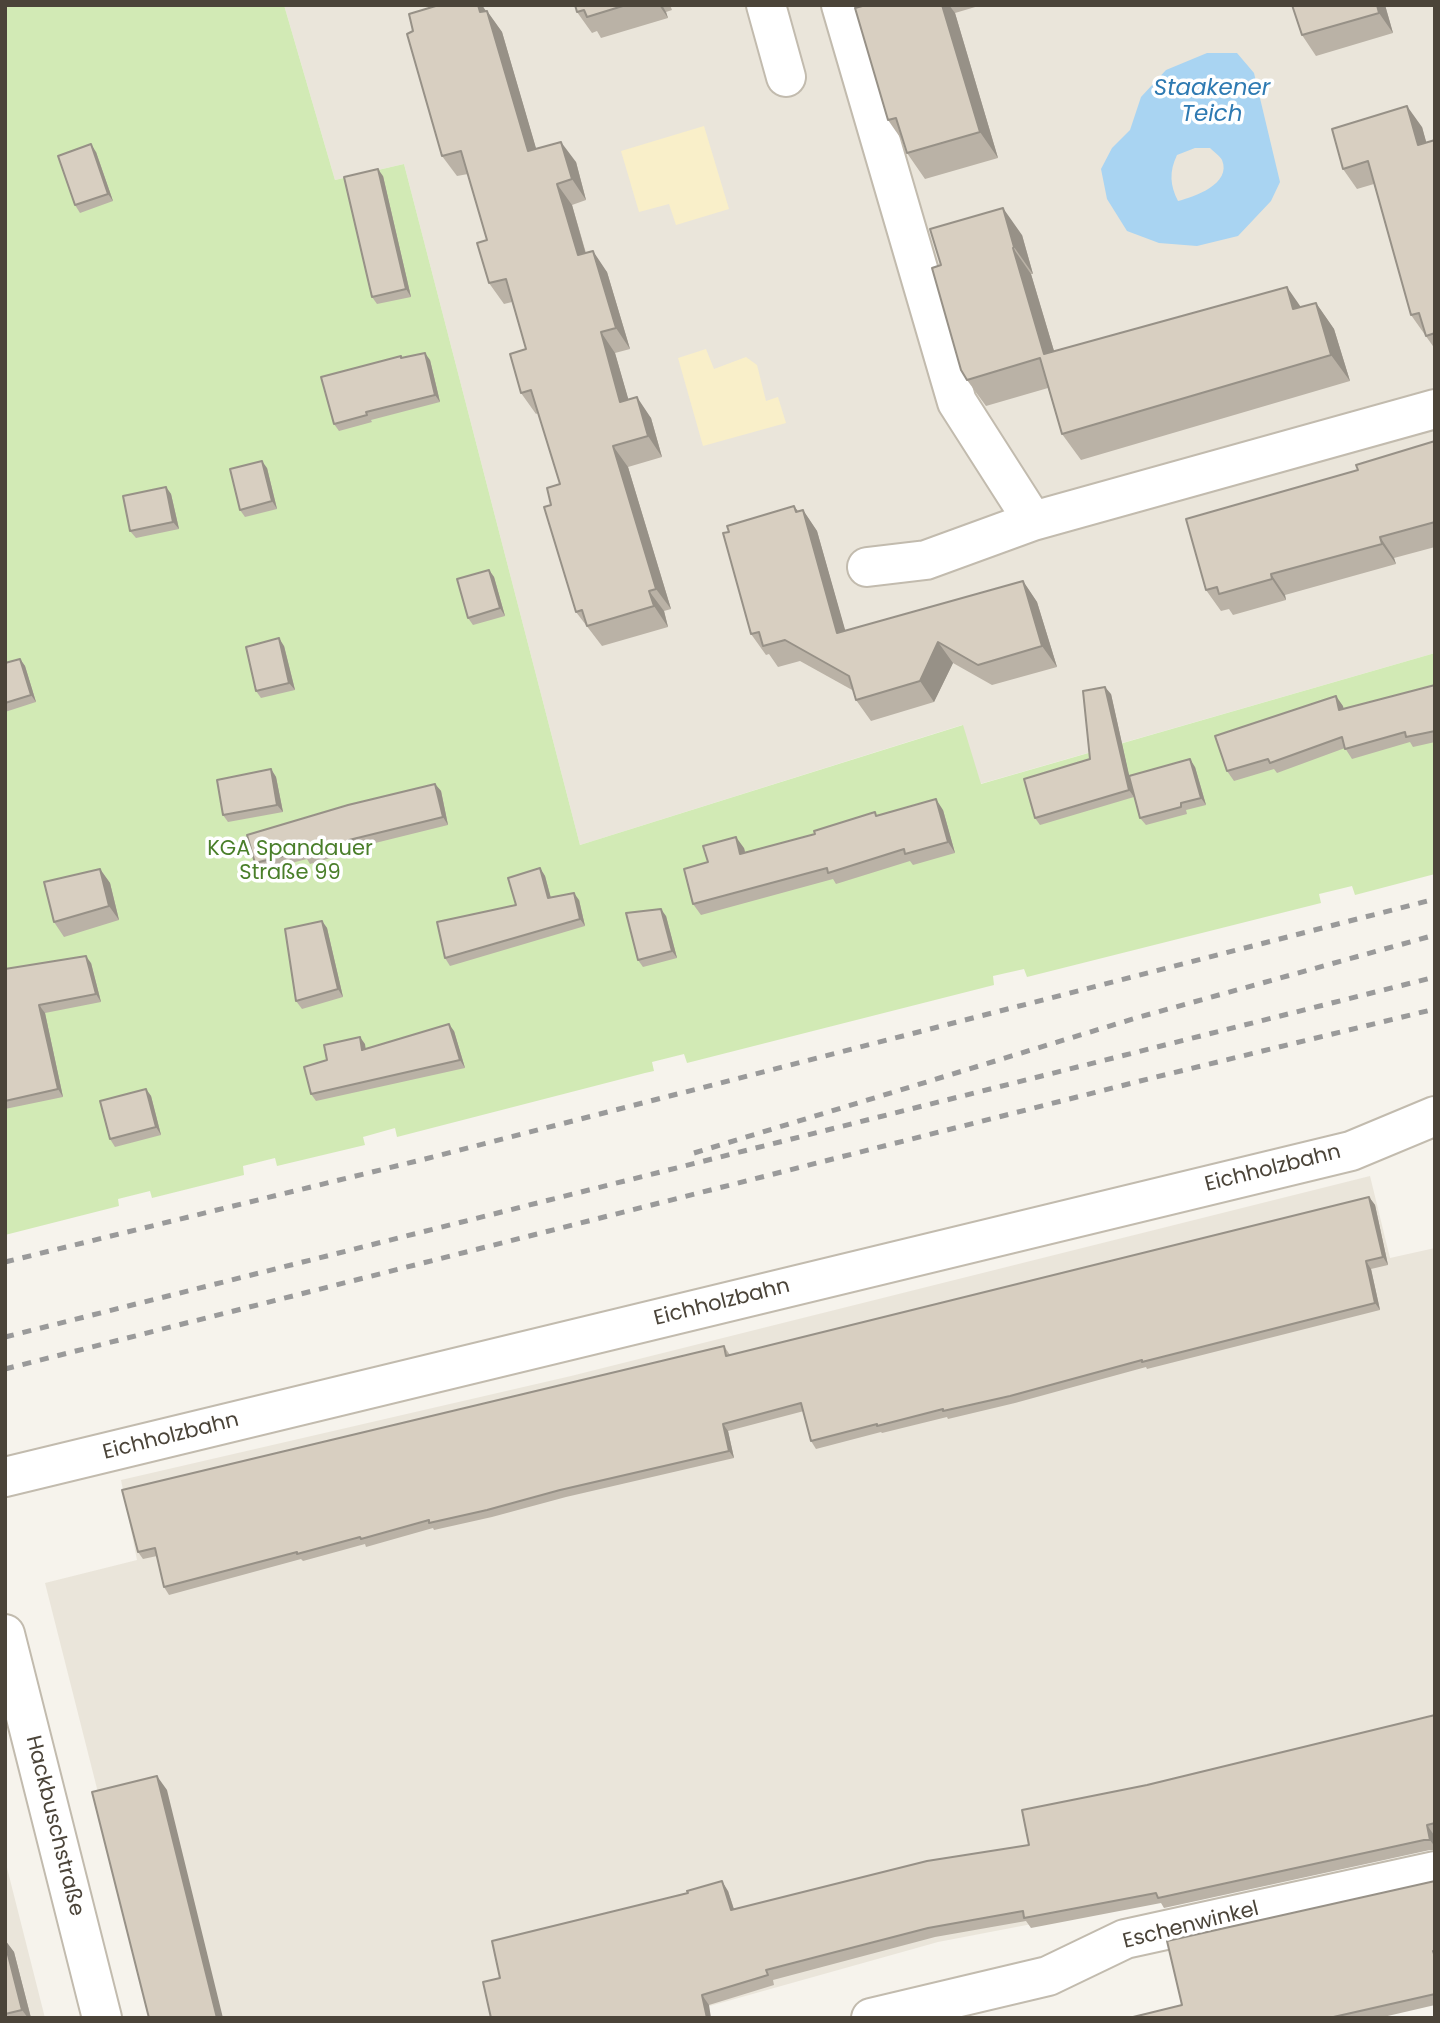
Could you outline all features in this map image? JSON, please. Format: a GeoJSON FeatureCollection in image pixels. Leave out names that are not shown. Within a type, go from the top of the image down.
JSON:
{"type":"FeatureCollection","features":[{"type":"Feature","properties":{"kind":"street"},"geometry":{"type":"LineString","coordinates":[[766,5],[786,76]]}},
{"type":"Feature","properties":{"kind":"street"},"geometry":{"type":"LineString","coordinates":[[841,5],[957,402],[1033,522]]}},
{"type":"Feature","properties":{"kind":"street"},"geometry":{"type":"LineString","coordinates":[[867,567],[926,560],[1033,522],[1435,408]]}},
{"type":"Feature","properties":{"kind":"street","name":"Eichholzbahn"},"geometry":{"type":"LineString","coordinates":[[5,1477],[1351,1151],[1435,1116]]}},
{"type":"Feature","properties":{"kind":"street","name":"Hackbuschstraße"},"geometry":{"type":"LineString","coordinates":[[5,1634],[102,2018]]}},
{"type":"Feature","properties":{"kind":"street","name":"Eschenwinkel"},"geometry":{"type":"LineString","coordinates":[[871,2018],[1048,1976],[1125,1940],[1435,1871]]}},
{"type":"Feature","properties":{"kind":"shaded area"},"geometry":{"type":"Polygon","coordinates":[[[284,5],[1435,5],[1435,653],[980,784],[962,725],[580,845],[404,164],[335,180],[284,5]]]}},
{"type":"Feature","properties":{"kind":"shaded area"},"geometry":{"type":"Polygon","coordinates":[[[1370,1176],[1390,1258],[1435,1248],[1435,1839],[1157,1900],[938,1942],[667,2018],[155,2018],[45,1583],[137,1560],[121,1480],[571,1376],[1370,1176]]]}},
{"type":"Feature","properties":{"kind":"shaded area"},"geometry":{"type":"Polygon","coordinates":[[[5,1860],[45,2018],[5,2018],[5,1860]]]}},
{"type":"Feature","properties":{"kind":"green space","name":"KGA Spandauer Straße 99"},"geometry":{"type":"Polygon","coordinates":[[[5,5],[284,5],[335,180],[404,164],[580,845],[963,725],[981,784],[1435,653],[1435,874],[1355,895],[1352,886],[1319,894],[1321,903],[1027,977],[1024,969],[993,976],[994,985],[687,1063],[684,1054],[652,1062],[654,1071],[397,1137],[395,1128],[363,1137],[365,1145],[277,1166],[275,1158],[243,1166],[244,1175],[152,1198],[150,1191],[118,1199],[119,1206],[5,1235],[5,5]]]}},
{"type":"Feature","properties":{"kind":"sand"},"geometry":{"type":"Polygon","coordinates":[[[704,126],[729,209],[676,225],[669,204],[639,212],[621,151],[704,126]]]}},
{"type":"Feature","properties":{"kind":"sand"},"geometry":{"type":"Polygon","coordinates":[[[706,349],[714,369],[746,357],[757,365],[766,401],[778,397],[786,423],[703,446],[678,358],[706,349]]]}},
{"type":"Feature","properties":{"kind":"water","name":"Staakener Teich"},"geometry":{"type":"Polygon","coordinates":[[[1207,53],[1237,53],[1254,73],[1280,182],[1271,201],[1238,236],[1197,246],[1159,243],[1127,231],[1107,199],[1101,169],[1112,148],[1130,130],[1141,97],[1166,70],[1207,53]],[[1195,148],[1177,155],[1172,178],[1178,201],[1210,188],[1222,176],[1222,160],[1210,148],[1195,148]]]}},
{"type":"Feature","properties":{"kind":"building"},"geometry":{"type":"Polygon","coordinates":[[[439,5],[478,5],[480,12],[487,11],[528,151],[561,142],[572,179],[557,184],[578,255],[593,251],[616,328],[601,332],[620,402],[637,397],[648,436],[613,446],[656,589],[649,591],[654,606],[587,626],[582,610],[576,612],[544,507],[551,505],[547,488],[560,484],[531,390],[521,393],[510,354],[526,349],[506,279],[489,283],[477,243],[487,240],[461,151],[442,156],[407,34],[413,31],[409,14],[439,5]]]}},
{"type":"Feature","properties":{"kind":"building"},"geometry":{"type":"Polygon","coordinates":[[[575,5],[626,5],[587,17],[584,10],[577,12],[575,5]]]}},
{"type":"Feature","properties":{"kind":"building"},"geometry":{"type":"Polygon","coordinates":[[[866,5],[942,5],[980,132],[907,153],[896,118],[888,120],[855,8],[866,5]]]}},
{"type":"Feature","properties":{"kind":"building"},"geometry":{"type":"Polygon","coordinates":[[[1292,5],[1377,5],[1379,13],[1302,35],[1292,5]]]}},
{"type":"Feature","properties":{"kind":"building"},"geometry":{"type":"Polygon","coordinates":[[[1407,106],[1418,145],[1435,140],[1435,333],[1426,336],[1419,313],[1411,315],[1368,161],[1343,169],[1332,129],[1407,106]]]}},
{"type":"Feature","properties":{"kind":"building"},"geometry":{"type":"Polygon","coordinates":[[[91,144],[108,194],[75,205],[58,156],[91,144]]]}},
{"type":"Feature","properties":{"kind":"building"},"geometry":{"type":"Polygon","coordinates":[[[378,169],[406,289],[372,297],[344,177],[378,169]]]}},
{"type":"Feature","properties":{"kind":"building"},"geometry":{"type":"Polygon","coordinates":[[[1003,208],[1044,354],[1287,287],[1293,309],[1316,303],[1331,355],[1062,434],[1040,358],[967,380],[961,370],[932,268],[941,265],[930,229],[1003,208]]]}},
{"type":"Feature","properties":{"kind":"building"},"geometry":{"type":"Polygon","coordinates":[[[425,353],[435,395],[366,412],[367,415],[334,424],[321,377],[401,356],[425,353]]]}},
{"type":"Feature","properties":{"kind":"building"},"geometry":{"type":"Polygon","coordinates":[[[1435,441],[1435,522],[1380,537],[1382,544],[1271,574],[1272,579],[1219,594],[1217,587],[1206,590],[1186,519],[1358,470],[1356,465],[1435,441]]]}},
{"type":"Feature","properties":{"kind":"building"},"geometry":{"type":"Polygon","coordinates":[[[262,461],[272,501],[240,510],[230,469],[262,461]]]}},
{"type":"Feature","properties":{"kind":"building"},"geometry":{"type":"Polygon","coordinates":[[[166,487],[173,522],[130,531],[123,496],[166,487]]]}},
{"type":"Feature","properties":{"kind":"building"},"geometry":{"type":"Polygon","coordinates":[[[794,506],[796,512],[803,510],[837,633],[1023,581],[1042,646],[978,665],[938,642],[920,681],[856,700],[849,676],[785,640],[763,646],[759,632],[751,634],[723,533],[729,532],[727,526],[794,506]]]}},
{"type":"Feature","properties":{"kind":"building"},"geometry":{"type":"Polygon","coordinates":[[[489,570],[500,608],[468,618],[457,579],[489,570]]]}},
{"type":"Feature","properties":{"kind":"building"},"geometry":{"type":"Polygon","coordinates":[[[279,638],[289,683],[256,691],[246,647],[279,638]]]}},
{"type":"Feature","properties":{"kind":"building"},"geometry":{"type":"Polygon","coordinates":[[[20,659],[31,695],[5,703],[5,663],[20,659]]]}},
{"type":"Feature","properties":{"kind":"building"},"geometry":{"type":"Polygon","coordinates":[[[1435,685],[1435,731],[1406,737],[1405,732],[1345,749],[1342,737],[1270,763],[1268,759],[1227,771],[1215,736],[1336,696],[1339,710],[1435,685]]]}},
{"type":"Feature","properties":{"kind":"building"},"geometry":{"type":"Polygon","coordinates":[[[1105,687],[1129,790],[1035,818],[1024,779],[1090,759],[1083,691],[1105,687]]]}},
{"type":"Feature","properties":{"kind":"building"},"geometry":{"type":"Polygon","coordinates":[[[1190,759],[1201,798],[1181,803],[1181,807],[1140,818],[1129,776],[1190,759]]]}},
{"type":"Feature","properties":{"kind":"building"},"geometry":{"type":"Polygon","coordinates":[[[271,769],[277,805],[223,815],[217,780],[271,769]]]}},
{"type":"Feature","properties":{"kind":"building"},"geometry":{"type":"Polygon","coordinates":[[[435,784],[443,817],[349,840],[350,843],[305,857],[303,851],[255,863],[247,835],[348,805],[435,784]]]}},
{"type":"Feature","properties":{"kind":"building"},"geometry":{"type":"Polygon","coordinates":[[[936,799],[948,842],[905,854],[904,849],[828,873],[827,868],[693,904],[684,869],[708,862],[703,846],[736,837],[740,854],[815,834],[814,831],[875,812],[876,816],[936,799]]]}},
{"type":"Feature","properties":{"kind":"building"},"geometry":{"type":"Polygon","coordinates":[[[540,868],[548,898],[574,893],[580,919],[445,958],[437,922],[516,905],[508,878],[540,868]]]}},
{"type":"Feature","properties":{"kind":"building"},"geometry":{"type":"Polygon","coordinates":[[[100,869],[109,906],[54,922],[44,882],[100,869]]]}},
{"type":"Feature","properties":{"kind":"building"},"geometry":{"type":"Polygon","coordinates":[[[661,909],[672,951],[638,960],[626,913],[661,909]]]}},
{"type":"Feature","properties":{"kind":"building"},"geometry":{"type":"Polygon","coordinates":[[[322,921],[338,989],[296,1001],[285,929],[322,921]]]}},
{"type":"Feature","properties":{"kind":"building"},"geometry":{"type":"Polygon","coordinates":[[[86,956],[96,994],[39,1005],[58,1089],[5,1101],[5,969],[86,956]]]}},
{"type":"Feature","properties":{"kind":"building"},"geometry":{"type":"Polygon","coordinates":[[[449,1024],[460,1060],[311,1094],[304,1067],[327,1060],[324,1045],[360,1037],[362,1050],[449,1024]]]}},
{"type":"Feature","properties":{"kind":"building"},"geometry":{"type":"Polygon","coordinates":[[[146,1089],[156,1127],[110,1139],[100,1101],[146,1089]]]}},
{"type":"Feature","properties":{"kind":"building"},"geometry":{"type":"Polygon","coordinates":[[[1369,1197],[1383,1257],[1366,1261],[1375,1303],[1142,1360],[1010,1396],[811,1441],[801,1403],[723,1424],[729,1451],[560,1490],[487,1510],[429,1523],[429,1520],[164,1587],[155,1548],[138,1552],[122,1490],[724,1346],[726,1356],[1369,1197]]]}},
{"type":"Feature","properties":{"kind":"building"},"geometry":{"type":"Polygon","coordinates":[[[1435,1715],[1435,1823],[1427,1825],[1430,1840],[1158,1898],[1156,1893],[1024,1918],[1023,1911],[928,1928],[766,1970],[768,1975],[702,1995],[707,2018],[491,2018],[483,1982],[500,1978],[492,1941],[688,1893],[687,1891],[722,1881],[731,1910],[927,1861],[1029,1845],[1022,1810],[1147,1785],[1435,1715]]]}},
{"type":"Feature","properties":{"kind":"building"},"geometry":{"type":"Polygon","coordinates":[[[157,1776],[217,2018],[149,2018],[92,1792],[157,1776]]]}},
{"type":"Feature","properties":{"kind":"building"},"geometry":{"type":"Polygon","coordinates":[[[1435,1881],[1435,1994],[1329,2018],[1129,2018],[1182,2005],[1167,1941],[1435,1881]]]}},
{"type":"Feature","properties":{"kind":"building"},"geometry":{"type":"Polygon","coordinates":[[[5,1943],[22,2010],[5,2014],[5,1943]]]}},
{"type":"Feature","properties":{"kind":"railway"},"geometry":{"type":"LineString","coordinates":[[5,1262],[425,1159],[1435,899]]}},
{"type":"Feature","properties":{"kind":"railway"},"geometry":{"type":"LineString","coordinates":[[694,1153],[1136,1018],[1435,935]]}},
{"type":"Feature","properties":{"kind":"railway"},"geometry":{"type":"LineString","coordinates":[[5,1337],[1435,977]]}},
{"type":"Feature","properties":{"kind":"railway"},"geometry":{"type":"LineString","coordinates":[[5,1369],[1156,1077],[1435,1009]]}}]}
